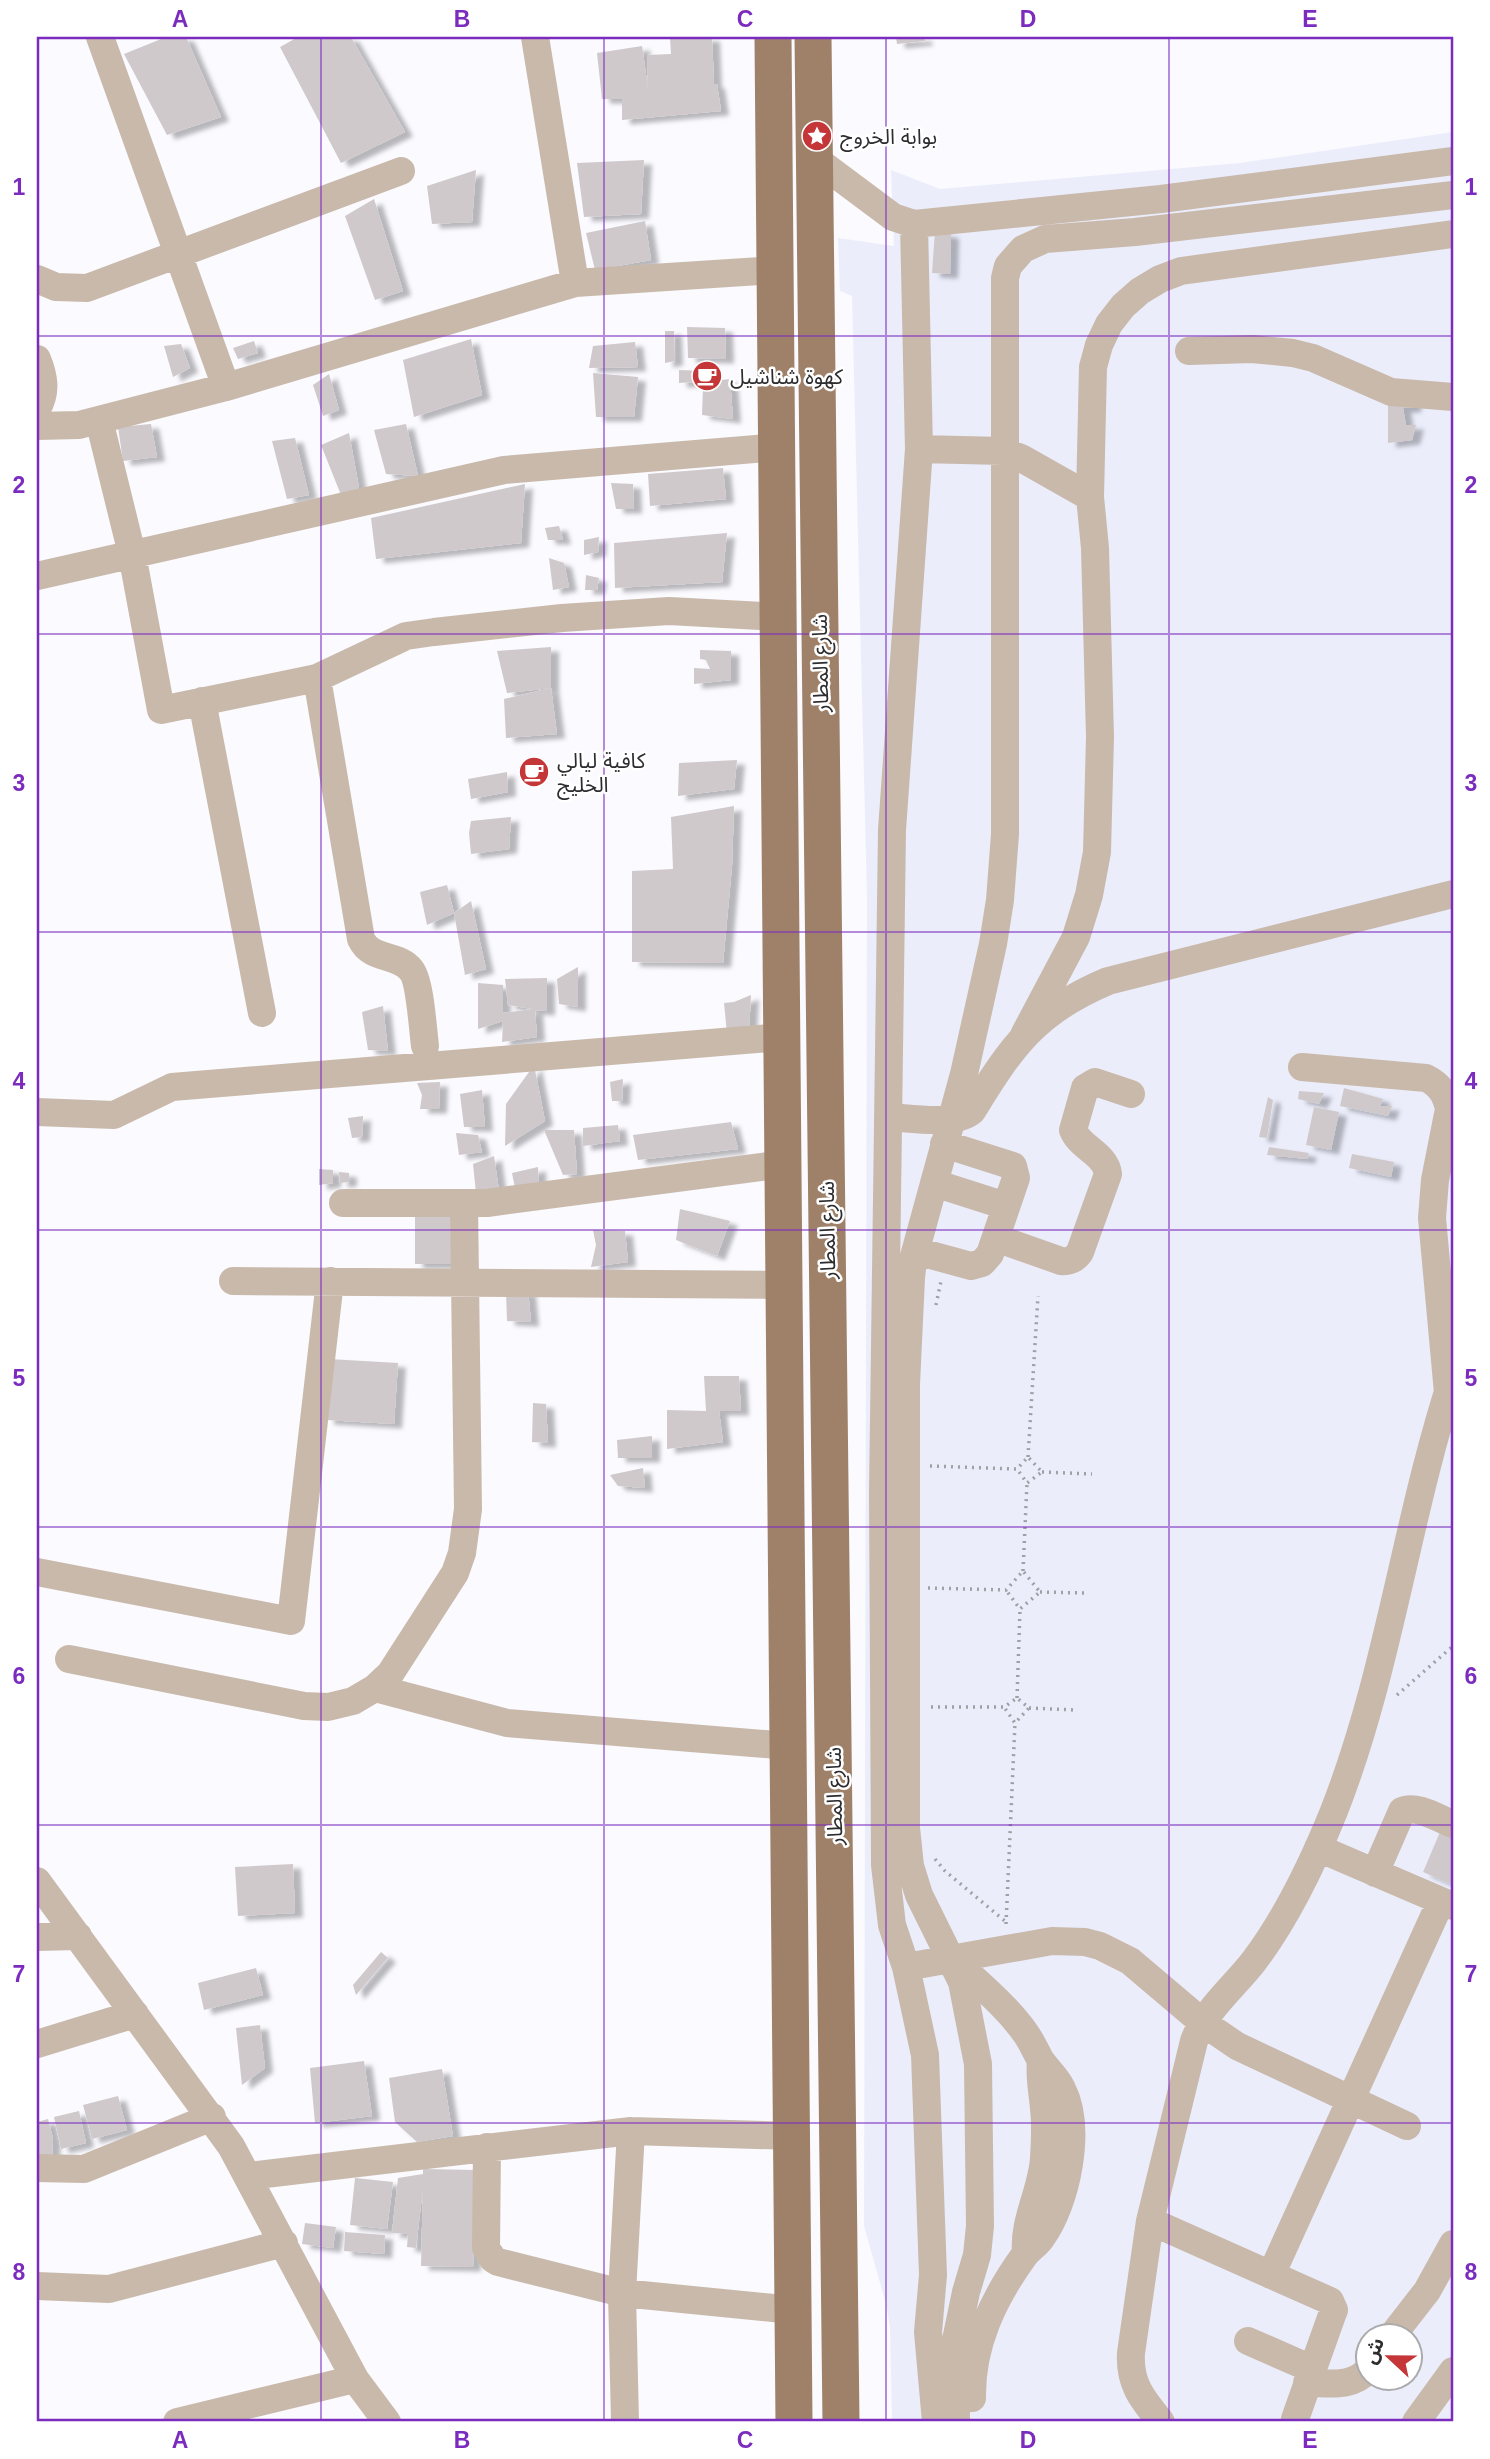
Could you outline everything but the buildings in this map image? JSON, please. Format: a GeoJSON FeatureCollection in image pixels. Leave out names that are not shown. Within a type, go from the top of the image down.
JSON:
{"type":"FeatureCollection","features":[{"type":"Feature","properties":{"kind":"main road","name":"شارع المطار"},"geometry":{"type":"LineString","coordinates":[[773,37],[794,2422]]}},
{"type":"Feature","properties":{"kind":"main road","name":"شارع المطار"},"geometry":{"type":"LineString","coordinates":[[813,37],[841,2422]]}},
{"type":"Feature","properties":{"kind":"street"},"geometry":{"type":"LineString","coordinates":[[100,37],[226,387]]}},
{"type":"Feature","properties":{"kind":"street"},"geometry":{"type":"LineString","coordinates":[[535,37],[575,283]]}},
{"type":"Feature","properties":{"kind":"street"},"geometry":{"type":"LineString","coordinates":[[814,158],[893,217],[914,224],[1161,200],[1453,161]]}},
{"type":"Feature","properties":{"kind":"street"},"geometry":{"type":"LineString","coordinates":[[37,279],[57,287],[87,288],[401,171]]}},
{"type":"Feature","properties":{"kind":"street"},"geometry":{"type":"LineString","coordinates":[[956,2422],[954,2355],[966,2292],[977,2255],[980,2225],[978,2064],[962,1982],[930,1922],[910,1866],[906,1828],[906,1384],[910,1287],[916,1251],[964,1074],[993,944],[1004,856],[1005,278],[1015,257],[1034,243],[1045,239],[1135,232],[1453,195]]}},
{"type":"Feature","properties":{"kind":"street"},"geometry":{"type":"LineString","coordinates":[[914,224],[919,449],[892,831],[883,1493],[885,1865],[892,1925],[906,1967],[925,2055],[932,2288],[928,2332],[936,2422]]}},
{"type":"Feature","properties":{"kind":"street"},"geometry":{"type":"LineString","coordinates":[[947,1132],[972,1111],[1024,1035],[1076,937],[1089,895],[1097,852],[1100,737],[1095,548],[1090,497],[1093,367],[1109,324],[1123,306],[1140,291],[1181,271],[1453,234]]}},
{"type":"Feature","properties":{"kind":"street"},"geometry":{"type":"LineString","coordinates":[[37,426],[60,427],[99,420],[226,387],[575,283],[776,270]]}},
{"type":"Feature","properties":{"kind":"street"},"geometry":{"type":"LineString","coordinates":[[1189,351],[1283,351],[1312,358],[1391,392],[1453,397]]}},
{"type":"Feature","properties":{"kind":"street"},"geometry":{"type":"LineString","coordinates":[[37,359],[43,379],[43,393],[37,409]]}},
{"type":"Feature","properties":{"kind":"street"},"geometry":{"type":"LineString","coordinates":[[99,420],[132,554],[161,710],[317,678],[407,636],[562,618],[669,611],[780,617]]}},
{"type":"Feature","properties":{"kind":"street"},"geometry":{"type":"LineString","coordinates":[[37,576],[504,470],[778,447]]}},
{"type":"Feature","properties":{"kind":"street"},"geometry":{"type":"LineString","coordinates":[[919,449],[1003,451],[1021,458],[1090,497]]}},
{"type":"Feature","properties":{"kind":"street"},"geometry":{"type":"LineString","coordinates":[[317,678],[361,939],[372,952],[406,965],[411,970],[416,983],[425,1046]]}},
{"type":"Feature","properties":{"kind":"street"},"geometry":{"type":"LineString","coordinates":[[202,701],[262,1013]]}},
{"type":"Feature","properties":{"kind":"street"},"geometry":{"type":"LineString","coordinates":[[1024,1035],[1063,1003],[1108,981],[1447,898]]}},
{"type":"Feature","properties":{"kind":"street"},"geometry":{"type":"LineString","coordinates":[[37,1112],[114,1115],[172,1087],[783,1037]]}},
{"type":"Feature","properties":{"kind":"street"},"geometry":{"type":"LineString","coordinates":[[1161,2422],[1138,2393],[1130,2367],[1150,2221],[1194,2041],[1202,2022],[1268,1941],[1298,1889],[1334,1812],[1366,1721],[1450,1385],[1433,1218],[1435,1180],[1449,1109],[1443,1090],[1426,1078],[1302,1067]]}},
{"type":"Feature","properties":{"kind":"street"},"geometry":{"type":"LineString","coordinates":[[996,1238],[1061,1261],[1076,1257],[1108,1174],[1106,1165],[1078,1140],[1073,1130],[1085,1088],[1095,1082],[1131,1094]]}},
{"type":"Feature","properties":{"kind":"street"},"geometry":{"type":"LineString","coordinates":[[888,1117],[947,1132],[1013,1166],[1016,1178],[990,1254],[977,1265],[971,1266],[916,1251]]}},
{"type":"Feature","properties":{"kind":"street"},"geometry":{"type":"LineString","coordinates":[[343,1203],[487,1203],[784,1164]]}},
{"type":"Feature","properties":{"kind":"street"},"geometry":{"type":"LineString","coordinates":[[934,1183],[1006,1206]]}},
{"type":"Feature","properties":{"kind":"street"},"geometry":{"type":"LineString","coordinates":[[69,1659],[304,1706],[328,1707],[353,1701],[375,1688],[390,1674],[445,1592],[462,1553],[468,1509],[464,1203]]}},
{"type":"Feature","properties":{"kind":"street"},"geometry":{"type":"LineString","coordinates":[[233,1281],[783,1284]]}},
{"type":"Feature","properties":{"kind":"street"},"geometry":{"type":"LineString","coordinates":[[37,1572],[291,1621],[330,1281]]}},
{"type":"Feature","properties":{"kind":"street"},"geometry":{"type":"LineString","coordinates":[[375,1688],[507,1723],[789,1746]]}},
{"type":"Feature","properties":{"kind":"street"},"geometry":{"type":"LineString","coordinates":[[1375,1873],[1402,1811],[1411,1808],[1453,1824]]}},
{"type":"Feature","properties":{"kind":"street"},"geometry":{"type":"LineString","coordinates":[[1271,2275],[1447,1904],[1318,1848]]}},
{"type":"Feature","properties":{"kind":"street"},"geometry":{"type":"LineString","coordinates":[[37,1881],[212,2118],[248,2176],[355,2379],[387,2422]]}},
{"type":"Feature","properties":{"kind":"street"},"geometry":{"type":"LineString","coordinates":[[37,1937],[78,1937]]}},
{"type":"Feature","properties":{"kind":"street"},"geometry":{"type":"LineString","coordinates":[[906,1967],[1068,1940],[1100,1946],[1130,1961],[1202,2022],[1256,2056],[1406,2126]]}},
{"type":"Feature","properties":{"kind":"street"},"geometry":{"type":"LineString","coordinates":[[951,1958],[1014,2018],[1034,2046],[1041,2061],[1040,2078],[1045,2111],[1044,2160],[1040,2184],[1026,2230],[1026,2253],[994,2305],[978,2343],[973,2369],[972,2422]]}},
{"type":"Feature","properties":{"kind":"street"},"geometry":{"type":"LineString","coordinates":[[37,2044],[135,2014]]}},
{"type":"Feature","properties":{"kind":"street"},"geometry":{"type":"LineString","coordinates":[[37,2168],[84,2169],[212,2118]]}},
{"type":"Feature","properties":{"kind":"street"},"geometry":{"type":"LineString","coordinates":[[625,2422],[622,2293],[631,2131]]}},
{"type":"Feature","properties":{"kind":"street"},"geometry":{"type":"LineString","coordinates":[[248,2176],[631,2131],[792,2136]]}},
{"type":"Feature","properties":{"kind":"street"},"geometry":{"type":"LineString","coordinates":[[487,2147],[486,2248],[493,2259],[622,2293],[793,2310]]}},
{"type":"Feature","properties":{"kind":"street"},"geometry":{"type":"LineString","coordinates":[[1150,2221],[1326,2299],[1332,2305],[1332,2315],[1294,2419]]}},
{"type":"Feature","properties":{"kind":"street"},"geometry":{"type":"LineString","coordinates":[[37,2286],[109,2289],[284,2243]]}},
{"type":"Feature","properties":{"kind":"street"},"geometry":{"type":"LineString","coordinates":[[1403,2322],[1427,2291],[1453,2244]]}},
{"type":"Feature","properties":{"kind":"street"},"geometry":{"type":"LineString","coordinates":[[932,2288],[966,2292]]}},
{"type":"Feature","properties":{"kind":"street"},"geometry":{"type":"LineString","coordinates":[[1248,2341],[1310,2376],[1346,2383],[1354,2380]]}},
{"type":"Feature","properties":{"kind":"street"},"geometry":{"type":"LineString","coordinates":[[1416,2422],[1453,2371]]}},
{"type":"Feature","properties":{"kind":"street"},"geometry":{"type":"LineString","coordinates":[[177,2422],[355,2379]]}},
{"type":"Feature","properties":{"kind":"path"},"geometry":{"type":"LineString","coordinates":[[924,1465],[1017,1469],[1028,1457],[1038,1296]]}},
{"type":"Feature","properties":{"kind":"path"},"geometry":{"type":"LineString","coordinates":[[1028,1457],[1042,1472]]}},
{"type":"Feature","properties":{"kind":"path"},"geometry":{"type":"LineString","coordinates":[[921,1588],[1006,1590],[1023,1571],[1027,1483],[1017,1469]]}},
{"type":"Feature","properties":{"kind":"path"},"geometry":{"type":"LineString","coordinates":[[1027,1483],[1042,1472],[1092,1474]]}},
{"type":"Feature","properties":{"kind":"path"},"geometry":{"type":"LineString","coordinates":[[1023,1571],[1040,1592]]}},
{"type":"Feature","properties":{"kind":"path"},"geometry":{"type":"LineString","coordinates":[[1006,1590],[1020,1609],[1017,1698]]}},
{"type":"Feature","properties":{"kind":"path"},"geometry":{"type":"LineString","coordinates":[[1020,1609],[1040,1592],[1083,1593]]}},
{"type":"Feature","properties":{"kind":"path"},"geometry":{"type":"LineString","coordinates":[[1366,1721],[1453,1646]]}},
{"type":"Feature","properties":{"kind":"path"},"geometry":{"type":"LineString","coordinates":[[921,1707],[1004,1707],[1017,1698]]}},
{"type":"Feature","properties":{"kind":"path"},"geometry":{"type":"LineString","coordinates":[[1017,1698],[1030,1708],[1075,1710]]}},
{"type":"Feature","properties":{"kind":"path"},"geometry":{"type":"LineString","coordinates":[[1004,1707],[1015,1723],[1005,1949]]}},
{"type":"Feature","properties":{"kind":"path"},"geometry":{"type":"LineString","coordinates":[[1015,1723],[1030,1708]]}},
{"type":"Feature","properties":{"kind":"shaded area"},"geometry":{"type":"Polygon","coordinates":[[[1453,132],[1453,2422],[892,2422],[890,2327],[864,2226],[867,896],[852,296],[840,291],[838,238],[894,246],[891,170],[940,189],[1240,163],[1453,132]]]}},
{"type":"Feature","properties":{"kind":"place","name":"بوابة الخروج"},"geometry":{"type":"Point","coordinates":[817,136]}},
{"type":"Feature","properties":{"kind":"place","name":"كهوة شناشيل"},"geometry":{"type":"Point","coordinates":[707,376]}},
{"type":"Feature","properties":{"kind":"place","name":"كافية ليالي الخليج"},"geometry":{"type":"Point","coordinates":[534,772]}}]}
